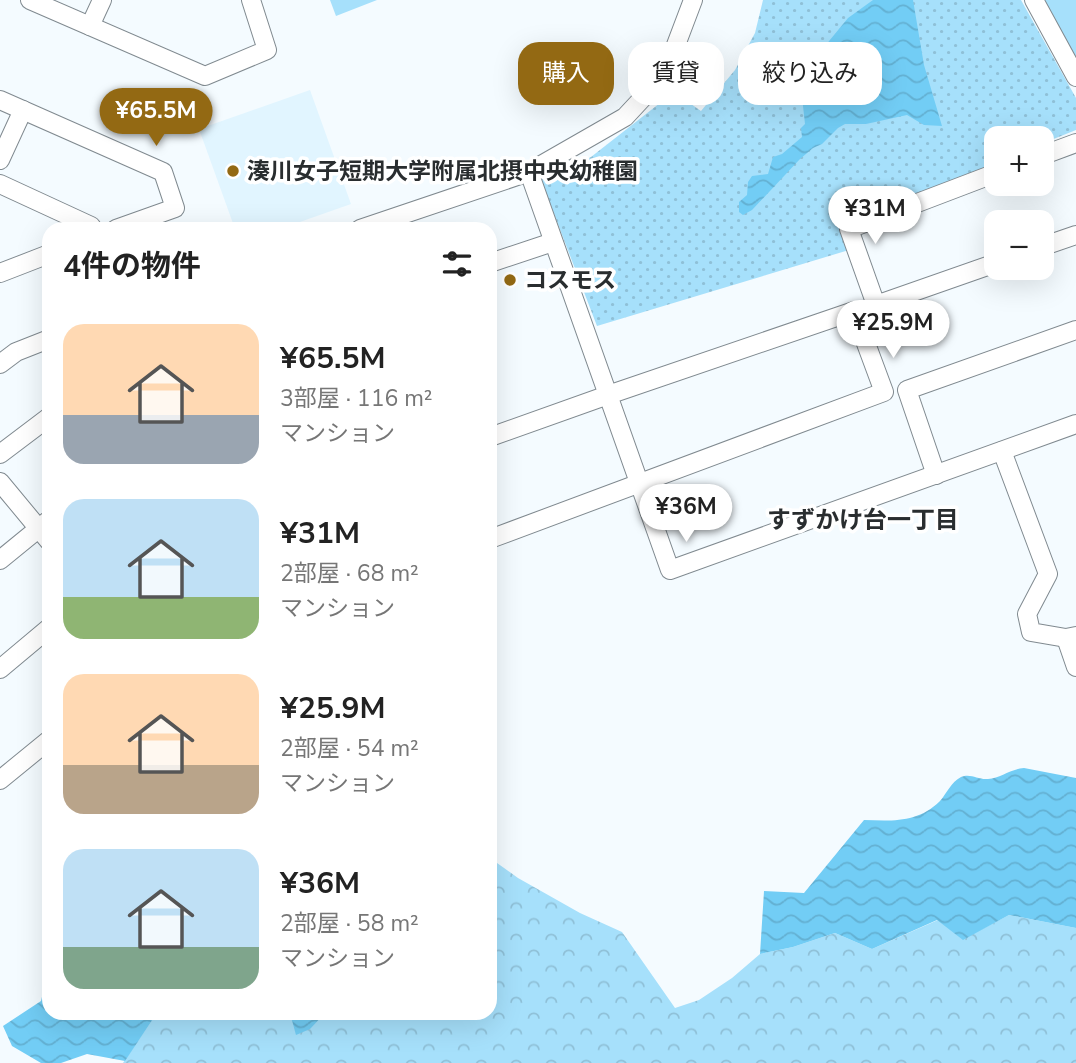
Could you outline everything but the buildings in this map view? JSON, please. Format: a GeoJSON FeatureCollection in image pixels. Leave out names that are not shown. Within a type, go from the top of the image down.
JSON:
{"type":"FeatureCollection","features":[{"type":"Feature","properties":{"kind":"street"},"geometry":{"type":"LineString","coordinates":[[30,0],[205,76],[267,50],[251,0]]}},
{"type":"Feature","properties":{"kind":"street"},"geometry":{"type":"LineString","coordinates":[[90,26],[102,0]]}},
{"type":"Feature","properties":{"kind":"street"},"geometry":{"type":"LineString","coordinates":[[381,222],[528,172],[625,117],[665,74],[693,0]]}},
{"type":"Feature","properties":{"kind":"street"},"geometry":{"type":"LineString","coordinates":[[1034,0],[1076,77]]}},
{"type":"Feature","properties":{"kind":"street"},"geometry":{"type":"LineString","coordinates":[[0,100],[163,172],[174,208],[135,222]]}},
{"type":"Feature","properties":{"kind":"street"},"geometry":{"type":"LineString","coordinates":[[0,160],[23,110]]}},
{"type":"Feature","properties":{"kind":"street"},"geometry":{"type":"LineString","coordinates":[[1054,151],[1076,143]]}},
{"type":"Feature","properties":{"kind":"street"},"geometry":{"type":"LineString","coordinates":[[528,172],[670,570],[1076,424]]}},
{"type":"Feature","properties":{"kind":"street"},"geometry":{"type":"LineString","coordinates":[[984,178],[849,229],[876,305],[984,267]]}},
{"type":"Feature","properties":{"kind":"street"},"geometry":{"type":"LineString","coordinates":[[0,184],[82,222]]}},
{"type":"Feature","properties":{"kind":"street"},"geometry":{"type":"LineString","coordinates":[[1054,243],[1076,235]]}},
{"type":"Feature","properties":{"kind":"street"},"geometry":{"type":"LineString","coordinates":[[497,261],[553,242]]}},
{"type":"Feature","properties":{"kind":"street"},"geometry":{"type":"LineString","coordinates":[[0,272],[42,257]]}},
{"type":"Feature","properties":{"kind":"street"},"geometry":{"type":"LineString","coordinates":[[497,435],[854,311],[884,392],[497,535]]}},
{"type":"Feature","properties":{"kind":"street"},"geometry":{"type":"LineString","coordinates":[[936,475],[907,390],[1076,330]]}},
{"type":"Feature","properties":{"kind":"street"},"geometry":{"type":"LineString","coordinates":[[0,364],[16,352],[42,342]]}},
{"type":"Feature","properties":{"kind":"street"},"geometry":{"type":"LineString","coordinates":[[0,454],[42,422]]}},
{"type":"Feature","properties":{"kind":"street"},"geometry":{"type":"LineString","coordinates":[[1002,451],[1048,574],[1027,614],[1031,632],[1071,637],[1076,667]]}},
{"type":"Feature","properties":{"kind":"street"},"geometry":{"type":"LineString","coordinates":[[0,482],[42,527]]}},
{"type":"Feature","properties":{"kind":"street"},"geometry":{"type":"LineString","coordinates":[[0,560],[42,532]]}},
{"type":"Feature","properties":{"kind":"street"},"geometry":{"type":"LineString","coordinates":[[0,668],[42,634]]}},
{"type":"Feature","properties":{"kind":"street"},"geometry":{"type":"LineString","coordinates":[[0,780],[42,746]]}},
{"type":"Feature","properties":{"kind":"shaded area"},"geometry":{"type":"Polygon","coordinates":[[[310,90],[351,204],[300,222],[232,222],[199,129],[310,90]]]}},
{"type":"Feature","properties":{"kind":"green space"},"geometry":{"type":"Polygon","coordinates":[[[330,0],[377,0],[336,16],[330,0]]]}},
{"type":"Feature","properties":{"kind":"green space"},"geometry":{"type":"Polygon","coordinates":[[[763,0],[1021,0],[1076,98],[1076,130],[1054,139],[1054,126],[984,126],[984,168],[842,225],[849,250],[597,326],[541,180],[591,157],[657,105],[692,105],[701,111],[706,105],[724,105],[724,83],[738,64],[738,105],[882,105],[882,42],[750,42],[763,0]]]}},
{"type":"Feature","properties":{"kind":"green space"},"geometry":{"type":"Polygon","coordinates":[[[1044,0],[1076,0],[1076,57],[1044,0]]]}},
{"type":"Feature","properties":{"kind":"green space"},"geometry":{"type":"Polygon","coordinates":[[[497,863],[580,913],[622,932],[675,1008],[699,1000],[732,978],[760,954],[793,947],[835,933],[872,949],[938,920],[963,939],[1009,915],[1076,928],[1076,1063],[123,1063],[152,1020],[497,1020],[497,863]]]}},
{"type":"Feature","properties":{"kind":"water"},"geometry":{"type":"Polygon","coordinates":[[[873,0],[913,0],[924,65],[942,126],[924,125],[907,115],[866,124],[845,124],[800,159],[752,210],[743,215],[739,212],[739,202],[747,195],[748,182],[752,176],[768,174],[773,157],[782,154],[802,137],[801,128],[805,124],[803,105],[882,105],[882,42],[828,42],[848,18],[873,0]]]}},
{"type":"Feature","properties":{"kind":"water"},"geometry":{"type":"Polygon","coordinates":[[[1024,768],[1076,778],[1076,928],[1009,915],[963,940],[937,920],[872,949],[835,933],[793,947],[760,954],[764,891],[804,893],[864,820],[914,817],[932,808],[961,777],[988,779],[1024,768]]]}},
{"type":"Feature","properties":{"kind":"water"},"geometry":{"type":"Polygon","coordinates":[[[42,997],[42,1020],[152,1020],[125,1061],[87,1054],[61,1063],[41,1063],[12,1046],[3,1026],[41,1001],[42,997]]]}},
{"type":"Feature","properties":{"kind":"water"},"geometry":{"type":"Polygon","coordinates":[[[292,1020],[318,1020],[310,1029],[296,1035],[292,1020]]]}},
{"type":"Feature","properties":{"kind":"place","name":"湊川女子短期大学附属北摂中央幼稚園"},"geometry":{"type":"Point","coordinates":[233,171]}},
{"type":"Feature","properties":{"kind":"place","name":"コスモス"},"geometry":{"type":"Point","coordinates":[510,280]}},
{"type":"Feature","properties":{"kind":"district","name":"すずかけ台一丁目"},"geometry":{"type":"Point","coordinates":[863,520]}}]}
